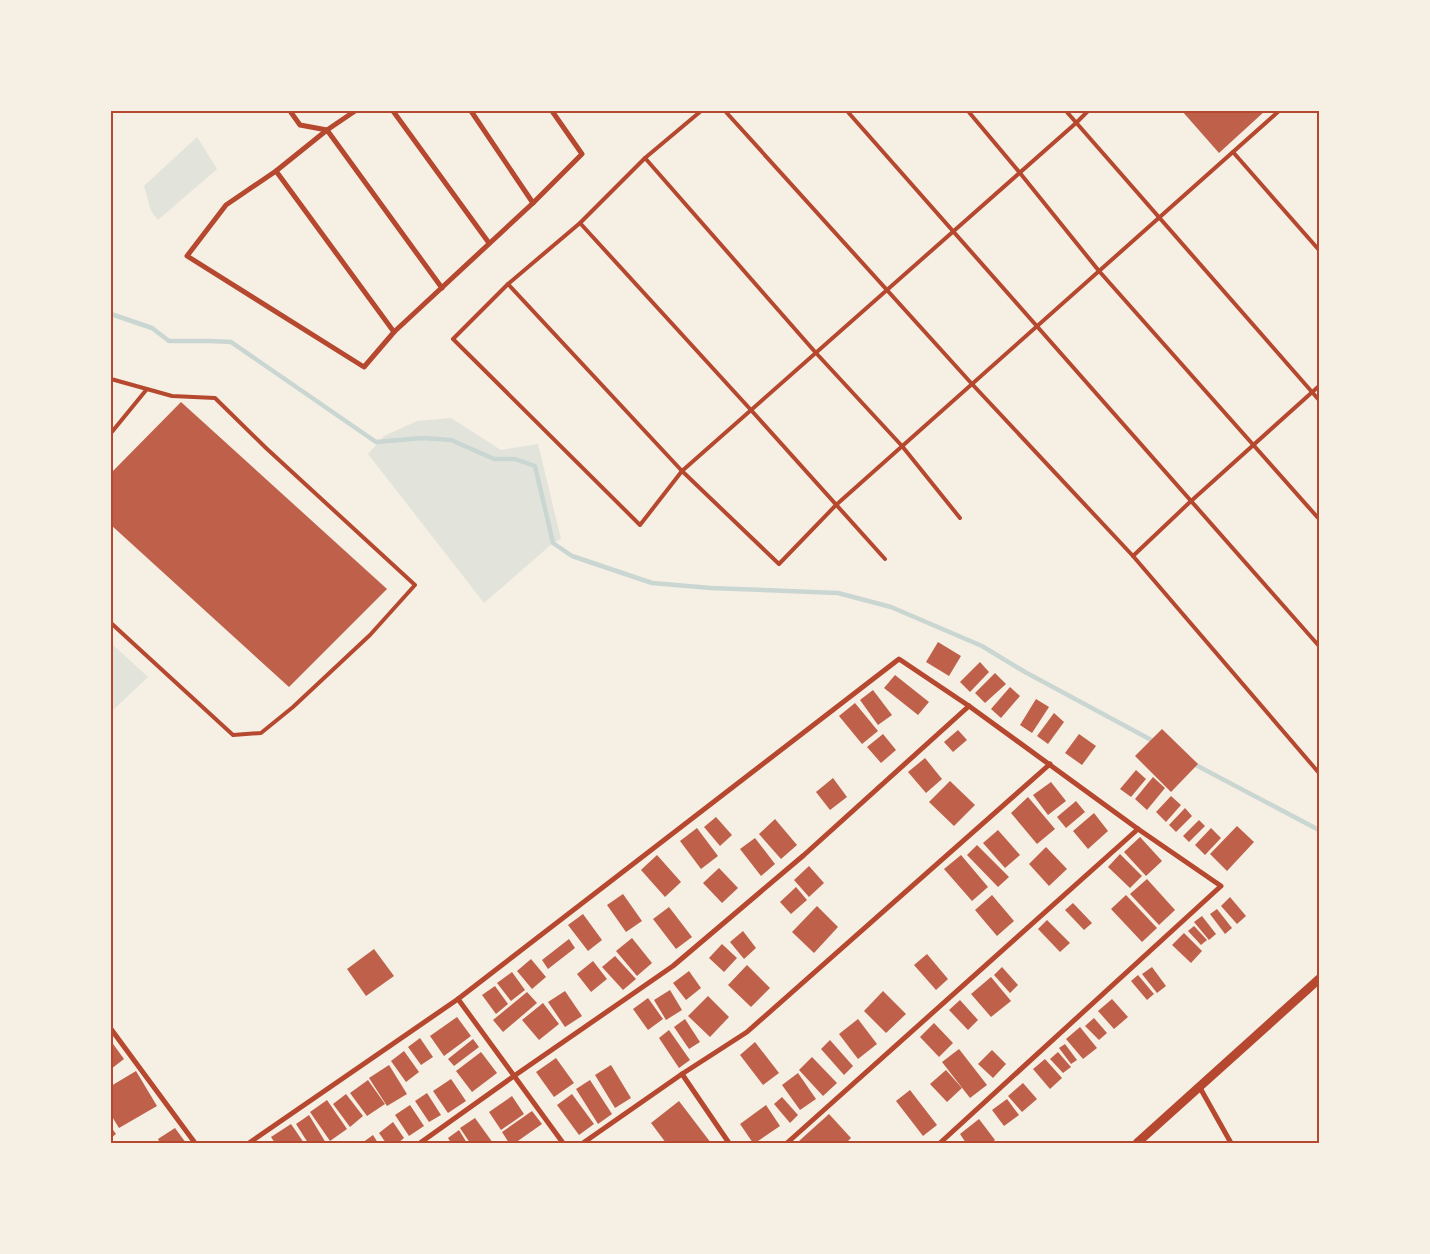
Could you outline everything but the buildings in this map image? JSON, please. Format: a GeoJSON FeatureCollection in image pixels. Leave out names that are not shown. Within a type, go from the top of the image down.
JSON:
{"type":"FeatureCollection","features":[{"type":"Feature","properties":{"kind":"street"},"geometry":{"type":"LineString","coordinates":[[290,111],[300,125],[328,130],[442,288]]}},
{"type":"Feature","properties":{"kind":"street"},"geometry":{"type":"LineString","coordinates":[[355,111],[276,171],[226,205],[188,256],[364,367],[394,332],[533,203],[582,154],[552,111]]}},
{"type":"Feature","properties":{"kind":"street"},"geometry":{"type":"LineString","coordinates":[[393,111],[490,243]]}},
{"type":"Feature","properties":{"kind":"street"},"geometry":{"type":"LineString","coordinates":[[471,111],[533,203]]}},
{"type":"Feature","properties":{"kind":"street"},"geometry":{"type":"LineString","coordinates":[[276,171],[394,332]]}},
{"type":"Feature","properties":{"kind":"street"},"geometry":{"type":"LineString","coordinates":[[249,1143],[458,999],[899,659],[969,706],[1138,829],[1221,886],[940,1143]]}},
{"type":"Feature","properties":{"kind":"street"},"geometry":{"type":"LineString","coordinates":[[420,1143],[673,966],[804,855],[969,706]]}},
{"type":"Feature","properties":{"kind":"street"},"geometry":{"type":"LineString","coordinates":[[584,1143],[682,1074],[747,1032],[1050,764]]}},
{"type":"Feature","properties":{"kind":"street"},"geometry":{"type":"LineString","coordinates":[[787,1143],[1138,829]]}},
{"type":"Feature","properties":{"kind":"street"},"geometry":{"type":"LineString","coordinates":[[1137,1143],[1319,979]]}},
{"type":"Feature","properties":{"kind":"street"},"geometry":{"type":"LineString","coordinates":[[458,999],[562,1143]]}},
{"type":"Feature","properties":{"kind":"street"},"geometry":{"type":"LineString","coordinates":[[111,1029],[195,1143]]}},
{"type":"Feature","properties":{"kind":"street"},"geometry":{"type":"LineString","coordinates":[[682,1074],[729,1143]]}},
{"type":"Feature","properties":{"kind":"street"},"geometry":{"type":"LineString","coordinates":[[1199,1086],[1231,1143]]}},
{"type":"Feature","properties":{"kind":"lane"},"geometry":{"type":"LineString","coordinates":[[701,111],[645,158],[580,222],[508,284],[453,339],[640,525],[682,471],[1088,111]]}},
{"type":"Feature","properties":{"kind":"lane"},"geometry":{"type":"LineString","coordinates":[[725,111],[886,291],[1133,556],[1319,772]]}},
{"type":"Feature","properties":{"kind":"lane"},"geometry":{"type":"LineString","coordinates":[[847,111],[1319,646]]}},
{"type":"Feature","properties":{"kind":"lane"},"geometry":{"type":"LineString","coordinates":[[968,111],[1099,271],[1319,519]]}},
{"type":"Feature","properties":{"kind":"lane"},"geometry":{"type":"LineString","coordinates":[[1066,111],[1319,400]]}},
{"type":"Feature","properties":{"kind":"lane"},"geometry":{"type":"LineString","coordinates":[[508,284],[682,471],[779,564],[836,505],[1279,111]]}},
{"type":"Feature","properties":{"kind":"lane"},"geometry":{"type":"LineString","coordinates":[[1233,152],[1319,250]]}},
{"type":"Feature","properties":{"kind":"lane"},"geometry":{"type":"LineString","coordinates":[[645,158],[816,353],[902,446],[960,518]]}},
{"type":"Feature","properties":{"kind":"lane"},"geometry":{"type":"LineString","coordinates":[[580,222],[885,560]]}},
{"type":"Feature","properties":{"kind":"lane"},"geometry":{"type":"LineString","coordinates":[[111,379],[172,396],[216,398],[266,448],[415,585],[370,635],[293,707],[261,733],[233,735],[111,623]]}},
{"type":"Feature","properties":{"kind":"lane"},"geometry":{"type":"LineString","coordinates":[[1133,556],[1319,386]]}},
{"type":"Feature","properties":{"kind":"lane"},"geometry":{"type":"LineString","coordinates":[[111,433],[147,389]]}},
{"type":"Feature","properties":{"kind":"shaded area"},"geometry":{"type":"Polygon","coordinates":[[[197,137],[217,169],[158,220],[151,211],[144,186],[197,137]]]}},
{"type":"Feature","properties":{"kind":"shaded area"},"geometry":{"type":"Polygon","coordinates":[[[451,418],[501,450],[538,444],[561,539],[553,543],[484,603],[368,454],[384,436],[417,421],[451,418]]]}},
{"type":"Feature","properties":{"kind":"shaded area"},"geometry":{"type":"Polygon","coordinates":[[[111,643],[148,677],[111,712],[111,643]]]}},
{"type":"Feature","properties":{"kind":"waterway"},"geometry":{"type":"LineString","coordinates":[[111,314],[152,328],[169,341],[231,342],[376,442],[422,438],[451,440],[494,459],[515,459],[535,466],[553,543],[572,556],[652,583],[711,588],[838,593],[891,607],[982,646],[1025,672],[1155,742]]}},
{"type":"Feature","properties":{"kind":"waterway"},"geometry":{"type":"LineString","coordinates":[[1192,763],[1319,830]]}}]}
